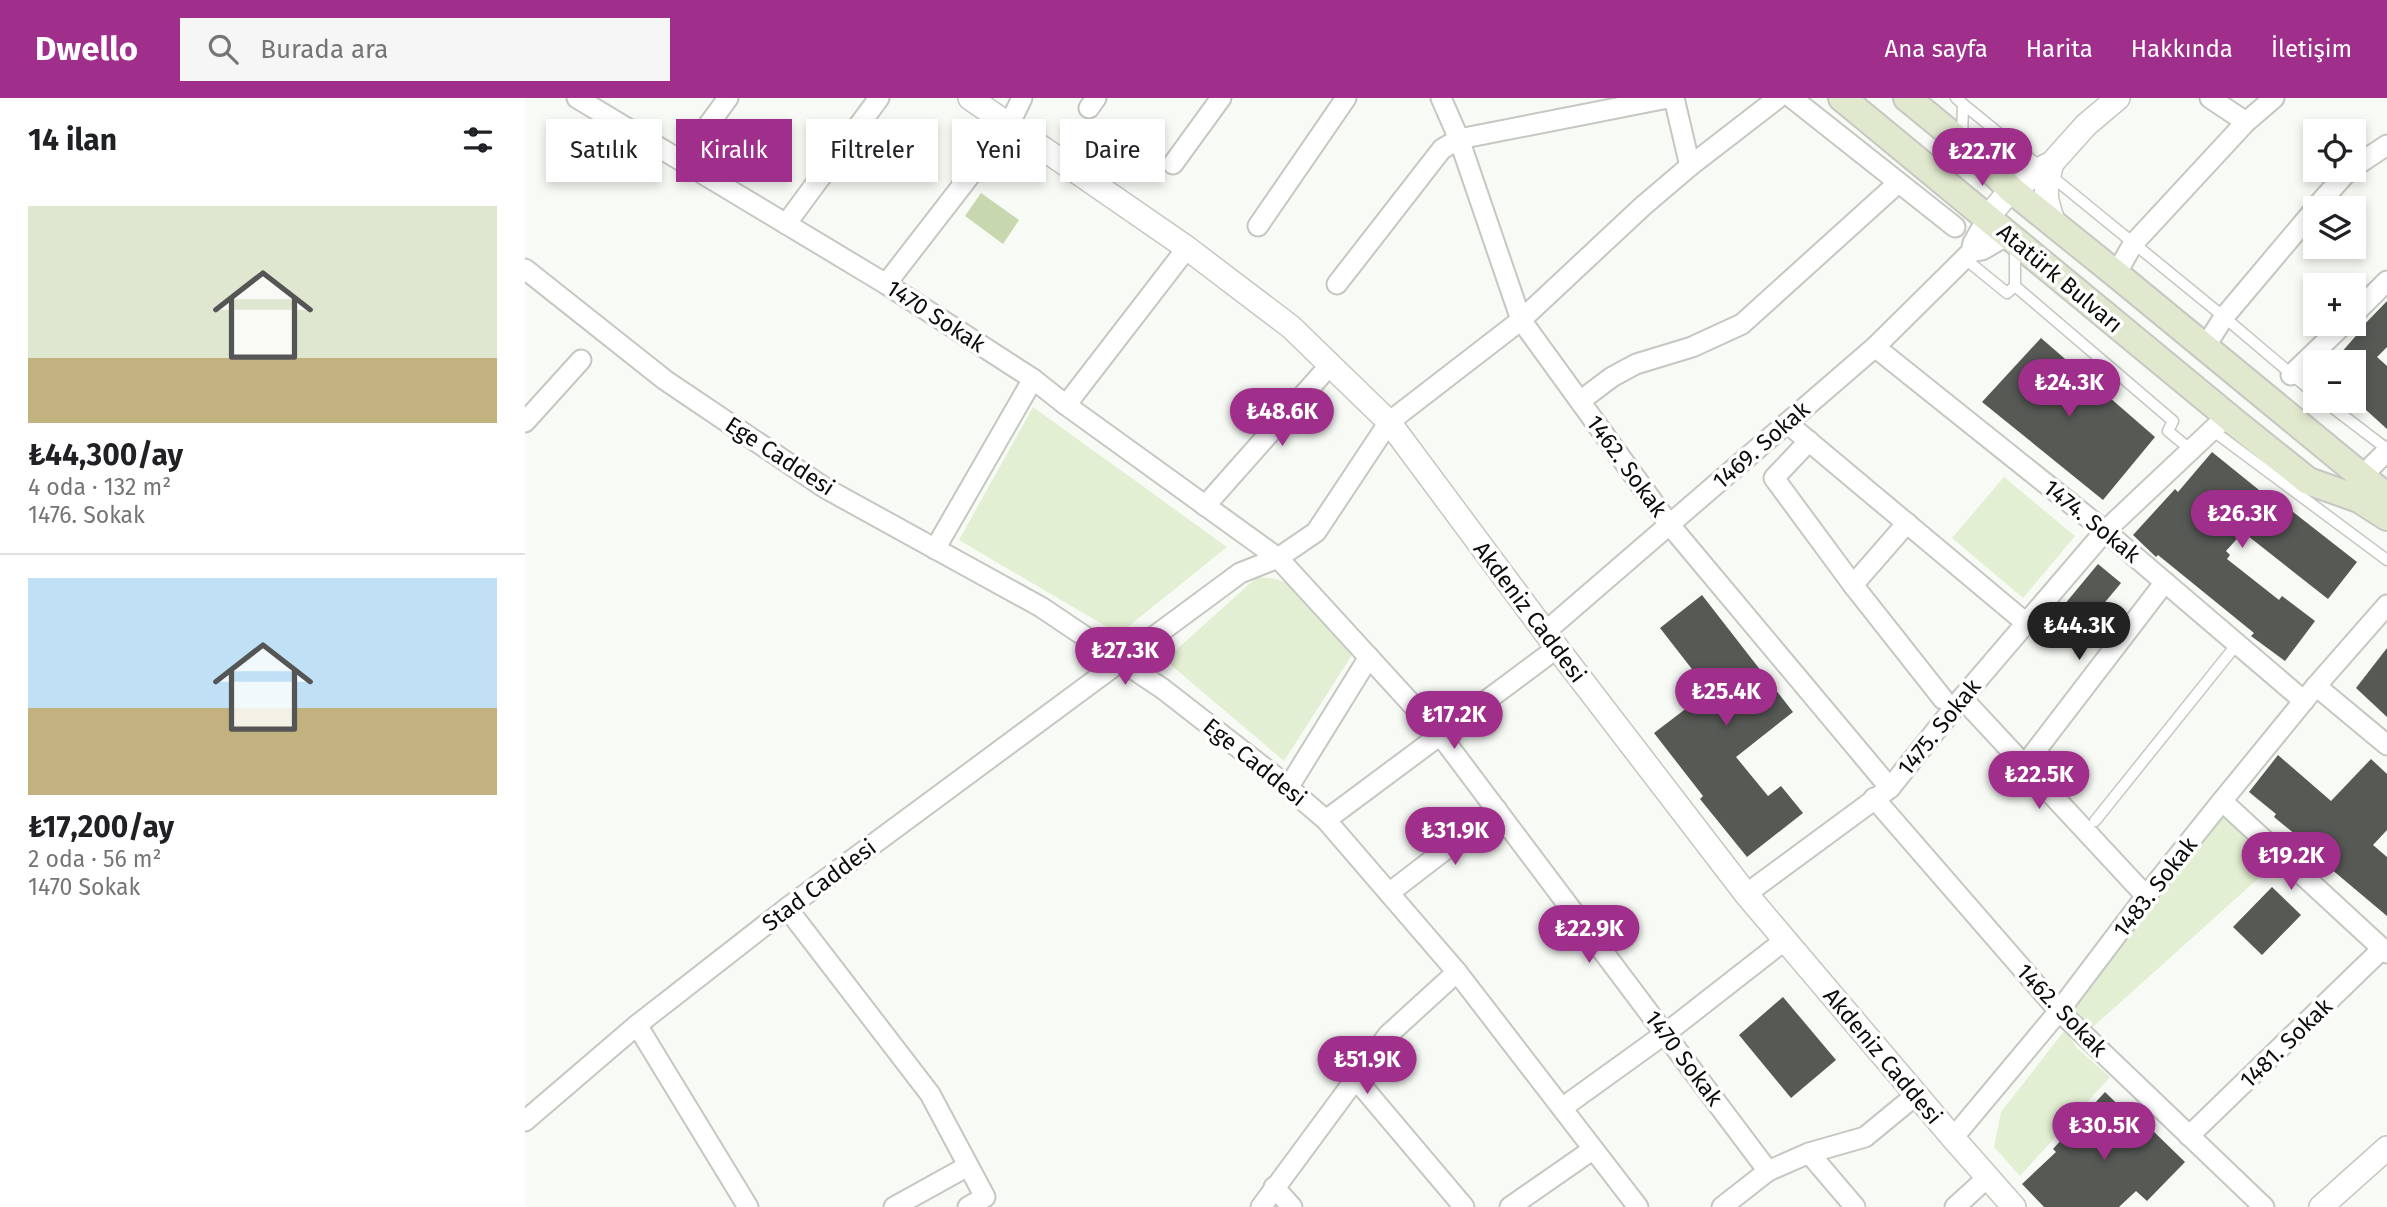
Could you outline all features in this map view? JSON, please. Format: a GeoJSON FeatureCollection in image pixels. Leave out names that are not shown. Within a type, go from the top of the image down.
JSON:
{"type":"FeatureCollection","features":[{"type":"Feature","properties":{"kind":"main road","name":"Atatürk Bulvarı"},"geometry":{"type":"LineString","coordinates":[[1842,98],[1988,217],[2219,423],[2308,481],[2360,499],[2387,517]]}},
{"type":"Feature","properties":{"kind":"main road","name":"Atatürk Bulvarı"},"geometry":{"type":"LineString","coordinates":[[1906,98],[1962,143],[2055,226],[2387,497]]}},
{"type":"Feature","properties":{"kind":"street"},"geometry":{"type":"LineString","coordinates":[[713,119],[728,98]]}},
{"type":"Feature","properties":{"kind":"street"},"geometry":{"type":"LineString","coordinates":[[786,224],[879,98]]}},
{"type":"Feature","properties":{"kind":"street","name":"Akdeniz Caddesi"},"geometry":{"type":"LineString","coordinates":[[970,98],[1000,119]]}},
{"type":"Feature","properties":{"kind":"street"},"geometry":{"type":"LineString","coordinates":[[1012,119],[1023,98]]}},
{"type":"Feature","properties":{"kind":"street"},"geometry":{"type":"LineString","coordinates":[[1173,164],[1221,98]]}},
{"type":"Feature","properties":{"kind":"street"},"geometry":{"type":"LineString","coordinates":[[1258,226],[1346,98]]}},
{"type":"Feature","properties":{"kind":"street","name":"1462. Sokak"},"geometry":{"type":"LineString","coordinates":[[1441,98],[1459,138],[1521,320],[1669,524],[2059,1012],[2263,1207]]}},
{"type":"Feature","properties":{"kind":"street"},"geometry":{"type":"LineString","coordinates":[[1337,284],[1442,149],[1459,138],[1668,98]]}},
{"type":"Feature","properties":{"kind":"street"},"geometry":{"type":"LineString","coordinates":[[1674,98],[1690,166]]}},
{"type":"Feature","properties":{"kind":"street"},"geometry":{"type":"LineString","coordinates":[[1279,558],[1316,532],[1389,422],[1521,320],[1622,225],[1690,166],[1779,98]]}},
{"type":"Feature","properties":{"kind":"street"},"geometry":{"type":"LineString","coordinates":[[1792,98],[1955,227]]}},
{"type":"Feature","properties":{"kind":"street"},"geometry":{"type":"LineString","coordinates":[[1988,217],[1996,205],[2013,191],[2048,169],[2085,125],[2118,98]]}},
{"type":"Feature","properties":{"kind":"street"},"geometry":{"type":"LineString","coordinates":[[2210,98],[2245,122]]}},
{"type":"Feature","properties":{"kind":"street"},"geometry":{"type":"LineString","coordinates":[[2116,274],[2133,244],[2245,122],[2274,98]]}},
{"type":"Feature","properties":{"kind":"street","name":"1470 Sokak"},"geometry":{"type":"LineString","coordinates":[[581,99],[676,157]]}},
{"type":"Feature","properties":{"kind":"street"},"geometry":{"type":"LineString","coordinates":[[2366,159],[2387,145]]}},
{"type":"Feature","properties":{"kind":"street","name":"Akdeniz Caddesi"},"geometry":{"type":"LineString","coordinates":[[1046,151],[1187,248],[1291,327],[1389,422],[1551,640],[1746,894],[2014,1207]]}},
{"type":"Feature","properties":{"kind":"street"},"geometry":{"type":"LineString","coordinates":[[2048,169],[2046,199],[2055,226]]}},
{"type":"Feature","properties":{"kind":"street","name":"1470 Sokak"},"geometry":{"type":"LineString","coordinates":[[717,182],[886,284],[1033,379],[1279,558],[1441,736],[1768,1171]]}},
{"type":"Feature","properties":{"kind":"street"},"geometry":{"type":"LineString","coordinates":[[886,284],[965,182]]}},
{"type":"Feature","properties":{"kind":"street"},"geometry":{"type":"LineString","coordinates":[[2326,196],[2338,182]]}},
{"type":"Feature","properties":{"kind":"street"},"geometry":{"type":"LineString","coordinates":[[1580,401],[1612,377],[1636,364],[1692,347],[1742,324],[1898,183]]}},
{"type":"Feature","properties":{"kind":"street","name":"1469. Sokak"},"geometry":{"type":"LineString","coordinates":[[1326,820],[1441,736],[1551,640],[1669,524],[1875,347],[1968,255],[1988,217]]}},
{"type":"Feature","properties":{"kind":"street"},"geometry":{"type":"LineString","coordinates":[[2204,347],[2224,317],[2303,222]]}},
{"type":"Feature","properties":{"kind":"street","name":"1469. Sokak"},"geometry":{"type":"LineString","coordinates":[[1968,255],[2011,238]]}},
{"type":"Feature","properties":{"kind":"street"},"geometry":{"type":"LineString","coordinates":[[1066,405],[1187,248]]}},
{"type":"Feature","properties":{"kind":"street","name":"Ege Caddesi"},"geometry":{"type":"LineString","coordinates":[[525,270],[665,380],[825,488],[1041,607],[1163,689],[1288,788],[1326,820],[1457,972],[1638,1207]]}},
{"type":"Feature","properties":{"kind":"street"},"geometry":{"type":"LineString","coordinates":[[2366,302],[2387,281]]}},
{"type":"Feature","properties":{"kind":"street"},"geometry":{"type":"LineString","coordinates":[[2291,375],[2332,336]]}},
{"type":"Feature","properties":{"kind":"street","name":"1474. Sokak"},"geometry":{"type":"LineString","coordinates":[[1875,347],[2105,531],[2237,644],[2387,745]]}},
{"type":"Feature","properties":{"kind":"street"},"geometry":{"type":"LineString","coordinates":[[525,422],[581,360]]}},
{"type":"Feature","properties":{"kind":"street"},"geometry":{"type":"LineString","coordinates":[[1205,506],[1330,365]]}},
{"type":"Feature","properties":{"kind":"street"},"geometry":{"type":"LineString","coordinates":[[935,549],[1033,379]]}},
{"type":"Feature","properties":{"kind":"street"},"geometry":{"type":"LineString","coordinates":[[1787,423],[2027,622]]}},
{"type":"Feature","properties":{"kind":"street","name":"1475. Sokak"},"geometry":{"type":"LineString","coordinates":[[1746,894],[1882,793],[1952,699],[2027,622],[2105,531],[2219,423]]}},
{"type":"Feature","properties":{"kind":"street"},"geometry":{"type":"LineString","coordinates":[[1809,441],[1774,478],[1853,585],[1952,699],[2024,766],[2146,896]]}},
{"type":"Feature","properties":{"kind":"street"},"geometry":{"type":"LineString","coordinates":[[2362,476],[2387,450]]}},
{"type":"Feature","properties":{"kind":"street"},"geometry":{"type":"LineString","coordinates":[[1853,585],[1907,523]]}},
{"type":"Feature","properties":{"kind":"street","name":"Stad Caddesi"},"geometry":{"type":"LineString","coordinates":[[525,1121],[637,1026],[787,908],[1240,573],[1279,558]]}},
{"type":"Feature","properties":{"kind":"street"},"geometry":{"type":"LineString","coordinates":[[2024,766],[2165,582]]}},
{"type":"Feature","properties":{"kind":"street","name":"1483. Sokak"},"geometry":{"type":"LineString","coordinates":[[1953,1138],[2059,1012],[2146,896],[2310,693],[2387,605]]}},
{"type":"Feature","properties":{"kind":"street"},"geometry":{"type":"LineString","coordinates":[[1288,788],[1369,657]]}},
{"type":"Feature","properties":{"kind":"street"},"geometry":{"type":"LineString","coordinates":[[2222,802],[2385,951]]}},
{"type":"Feature","properties":{"kind":"street"},"geometry":{"type":"LineString","coordinates":[[1389,893],[1497,810]]}},
{"type":"Feature","properties":{"kind":"street"},"geometry":{"type":"LineString","coordinates":[[787,908],[930,1094],[985,1197],[968,1207]]}},
{"type":"Feature","properties":{"kind":"street"},"geometry":{"type":"LineString","coordinates":[[1562,1108],[1666,1033],[1785,940]]}},
{"type":"Feature","properties":{"kind":"street","name":"1481. Sokak"},"geometry":{"type":"LineString","coordinates":[[2189,1136],[2385,951]]}},
{"type":"Feature","properties":{"kind":"street"},"geometry":{"type":"LineString","coordinates":[[1261,1207],[1388,1035],[1457,972]]}},
{"type":"Feature","properties":{"kind":"street"},"geometry":{"type":"LineString","coordinates":[[637,1026],[748,1207]]}},
{"type":"Feature","properties":{"kind":"street"},"geometry":{"type":"LineString","coordinates":[[1355,1077],[1464,1207]]}},
{"type":"Feature","properties":{"kind":"street"},"geometry":{"type":"LineString","coordinates":[[1722,1207],[1768,1171],[1809,1153],[1865,1137],[1916,1095]]}},
{"type":"Feature","properties":{"kind":"street"},"geometry":{"type":"LineString","coordinates":[[2321,1207],[2387,1149]]}},
{"type":"Feature","properties":{"kind":"street"},"geometry":{"type":"LineString","coordinates":[[1510,1207],[1592,1150]]}},
{"type":"Feature","properties":{"kind":"street"},"geometry":{"type":"LineString","coordinates":[[1809,1153],[1855,1207]]}},
{"type":"Feature","properties":{"kind":"street"},"geometry":{"type":"LineString","coordinates":[[894,1207],[968,1166]]}},
{"type":"Feature","properties":{"kind":"street"},"geometry":{"type":"LineString","coordinates":[[1955,1207],[1988,1177]]}},
{"type":"Feature","properties":{"kind":"street"},"geometry":{"type":"LineString","coordinates":[[1275,1186],[1292,1207]]}},
{"type":"Feature","properties":{"kind":"lane"},"geometry":{"type":"LineString","coordinates":[[1959,101],[1962,143]]}},
{"type":"Feature","properties":{"kind":"lane"},"geometry":{"type":"LineString","coordinates":[[1959,101],[2048,169],[2133,244],[2303,384]]}},
{"type":"Feature","properties":{"kind":"lane"},"geometry":{"type":"LineString","coordinates":[[2007,293],[2011,238]]}},
{"type":"Feature","properties":{"kind":"lane"},"geometry":{"type":"LineString","coordinates":[[1968,255],[2007,293],[2173,421],[2168,431],[2191,450]]}},
{"type":"Feature","properties":{"kind":"lane"},"geometry":{"type":"LineString","coordinates":[[2339,413],[2387,450]]}},
{"type":"Feature","properties":{"kind":"lane"},"geometry":{"type":"LineString","coordinates":[[2219,423],[2387,559]]}},
{"type":"Feature","properties":{"kind":"lane"},"geometry":{"type":"LineString","coordinates":[[2095,821],[2237,644]]}},
{"type":"Feature","properties":{"kind":"shaded area"},"geometry":{"type":"Polygon","coordinates":[[[981,193],[1019,220],[1003,244],[965,216],[981,193]]]}},
{"type":"Feature","properties":{"kind":"shaded area"},"geometry":{"type":"Polygon","coordinates":[[[1033,407],[1227,547],[1119,634],[959,540],[1033,407]]]}},
{"type":"Feature","properties":{"kind":"shaded area"},"geometry":{"type":"Polygon","coordinates":[[[2004,477],[2075,536],[2023,598],[1952,538],[2004,477]]]}},
{"type":"Feature","properties":{"kind":"shaded area"},"geometry":{"type":"Polygon","coordinates":[[[1257,577],[1276,579],[1294,586],[1352,655],[1284,761],[1165,660],[1257,577]]]}},
{"type":"Feature","properties":{"kind":"shaded area"},"geometry":{"type":"Polygon","coordinates":[[[2222,801],[2282,857],[2084,1035],[2059,1011],[2222,801]]]}},
{"type":"Feature","properties":{"kind":"shaded area"},"geometry":{"type":"Polygon","coordinates":[[[2065,1030],[2077,1048],[2110,1077],[2020,1176],[1994,1147],[2001,1112],[2065,1030]]]}},
{"type":"Feature","properties":{"kind":"building"},"geometry":{"type":"Polygon","coordinates":[[[2387,301],[2387,347],[2377,357],[2387,366],[2387,429],[2366,410],[2366,350],[2344,350],[2356,336],[2366,336],[2366,323],[2387,301]]]}},
{"type":"Feature","properties":{"kind":"building"},"geometry":{"type":"Polygon","coordinates":[[[2041,338],[2155,437],[2103,500],[1982,402],[2041,338]]]}},
{"type":"Feature","properties":{"kind":"building"},"geometry":{"type":"Polygon","coordinates":[[[2212,452],[2285,511],[2288,508],[2357,562],[2328,599],[2243,532],[2226,551],[2230,555],[2227,559],[2279,600],[2282,596],[2315,621],[2285,661],[2251,636],[2254,633],[2158,555],[2156,557],[2133,535],[2175,489],[2178,492],[2212,452]]]}},
{"type":"Feature","properties":{"kind":"building"},"geometry":{"type":"Polygon","coordinates":[[[2098,564],[2121,583],[2087,624],[2064,605],[2098,564]]]}},
{"type":"Feature","properties":{"kind":"building"},"geometry":{"type":"Polygon","coordinates":[[[1702,595],[1793,712],[1736,757],[1768,796],[1781,786],[1803,813],[1747,857],[1700,799],[1703,796],[1654,733],[1709,691],[1660,628],[1702,595]]]}},
{"type":"Feature","properties":{"kind":"building"},"geometry":{"type":"Polygon","coordinates":[[[2387,648],[2387,717],[2356,688],[2387,648]]]}},
{"type":"Feature","properties":{"kind":"building"},"geometry":{"type":"Polygon","coordinates":[[[2278,755],[2331,801],[2371,759],[2387,774],[2387,830],[2373,845],[2387,857],[2387,916],[2299,842],[2301,839],[2274,817],[2276,814],[2249,792],[2278,755]]]}},
{"type":"Feature","properties":{"kind":"building"},"geometry":{"type":"Polygon","coordinates":[[[2272,887],[2301,915],[2262,955],[2233,927],[2272,887]]]}},
{"type":"Feature","properties":{"kind":"building"},"geometry":{"type":"Polygon","coordinates":[[[1783,997],[1836,1060],[1791,1098],[1739,1035],[1783,997]]]}},
{"type":"Feature","properties":{"kind":"building"},"geometry":{"type":"Polygon","coordinates":[[[2105,1092],[2144,1130],[2148,1126],[2185,1162],[2147,1201],[2136,1191],[2119,1207],[2044,1207],[2022,1184],[2056,1152],[2053,1149],[2105,1092]]]}}]}
